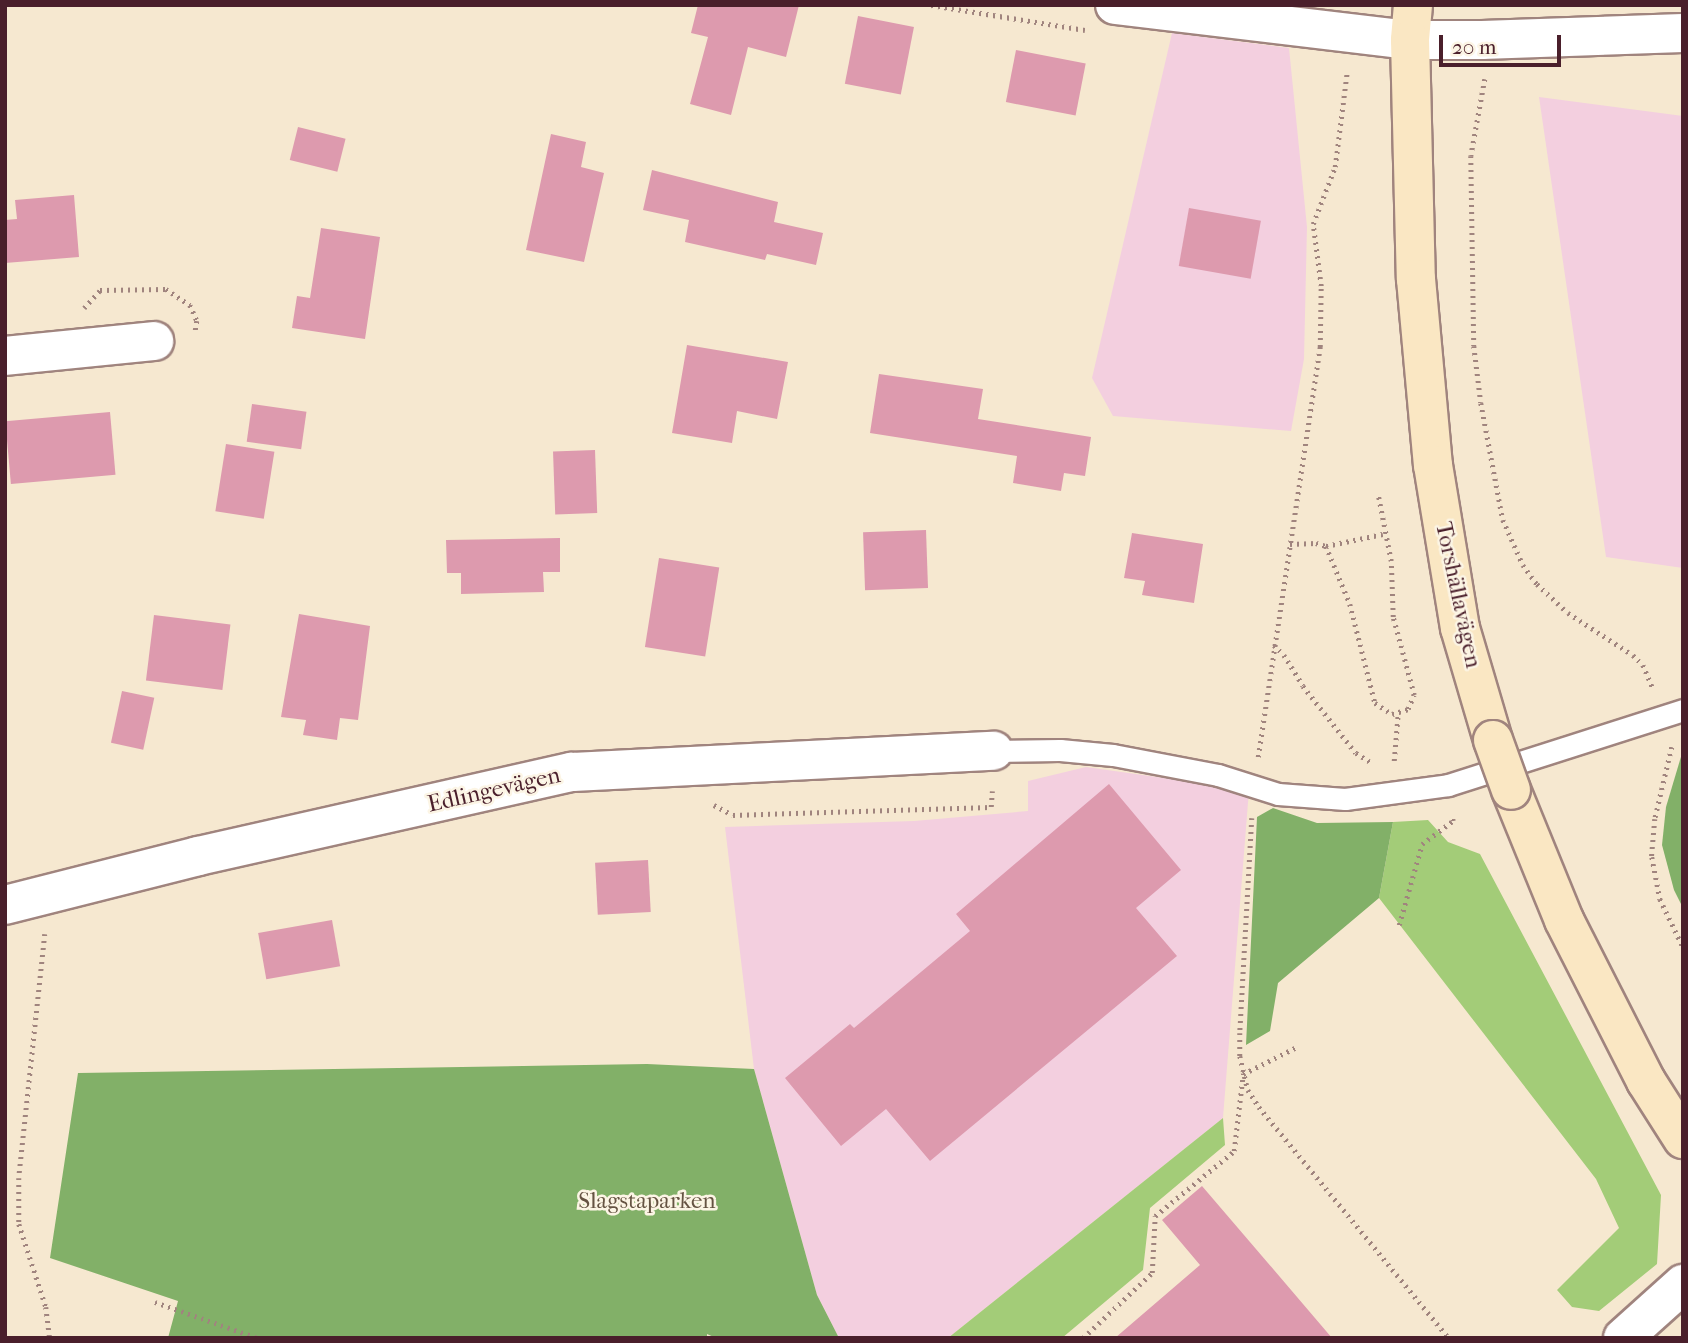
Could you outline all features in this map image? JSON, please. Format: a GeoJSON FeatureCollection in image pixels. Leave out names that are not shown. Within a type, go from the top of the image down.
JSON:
{"type":"FeatureCollection","features":[{"type":"Feature","properties":{"kind":"main road","name":"Torshällavägen"},"geometry":{"type":"LineString","coordinates":[[1412,22],[1416,279],[1433,465],[1460,628],[1493,740],[1564,920],[1646,1081],[1683,1139]]}},
{"type":"Feature","properties":{"kind":"street"},"geometry":{"type":"LineString","coordinates":[[1115,5],[1351,33],[1412,22],[1482,40],[1683,33]]}},
{"type":"Feature","properties":{"kind":"street"},"geometry":{"type":"LineString","coordinates":[[5,356],[154,341]]}},
{"type":"Feature","properties":{"kind":"street","name":"Edlingevägen"},"geometry":{"type":"LineString","coordinates":[[5,905],[198,856],[572,772],[993,751]]}},
{"type":"Feature","properties":{"kind":"street"},"geometry":{"type":"LineString","coordinates":[[1623,1338],[1683,1284]]}},
{"type":"Feature","properties":{"kind":"lane"},"geometry":{"type":"LineString","coordinates":[[993,751],[1060,751],[1113,755],[1218,775],[1278,794],[1318,799],[1401,793],[1448,785],[1683,710]]}},
{"type":"Feature","properties":{"kind":"path"},"geometry":{"type":"LineString","coordinates":[[1083,1338],[1152,1273],[1155,1216],[1234,1151],[1243,1074],[1240,1033],[1254,786],[1320,346],[1321,285],[1313,224],[1335,167],[1351,33]]}},
{"type":"Feature","properties":{"kind":"path"},"geometry":{"type":"LineString","coordinates":[[1482,40],[1485,78],[1471,156],[1474,346],[1480,403],[1503,520],[1523,565],[1551,599],[1643,665],[1672,747],[1655,819],[1653,857],[1660,899],[1683,947]]}},
{"type":"Feature","properties":{"kind":"path"},"geometry":{"type":"LineString","coordinates":[[1326,546],[1350,604],[1375,703],[1392,714],[1408,709],[1414,695],[1393,617],[1391,561],[1383,534],[1378,495]]}},
{"type":"Feature","properties":{"kind":"path"},"geometry":{"type":"LineString","coordinates":[[1290,544],[1316,543],[1326,546],[1383,534]]}},
{"type":"Feature","properties":{"kind":"path"},"geometry":{"type":"LineString","coordinates":[[1274,645],[1356,753],[1397,774],[1401,793]]}},
{"type":"Feature","properties":{"kind":"path"},"geometry":{"type":"LineString","coordinates":[[1392,772],[1398,713]]}},
{"type":"Feature","properties":{"kind":"path"},"geometry":{"type":"LineString","coordinates":[[1399,925],[1422,845],[1453,821],[1448,785]]}},
{"type":"Feature","properties":{"kind":"path"},"geometry":{"type":"LineString","coordinates":[[42,895],[45,945],[19,1178],[19,1224],[46,1307],[50,1338]]}},
{"type":"Feature","properties":{"kind":"path"},"geometry":{"type":"LineString","coordinates":[[1243,1074],[1297,1047]]}},
{"type":"Feature","properties":{"kind":"path"},"geometry":{"type":"LineString","coordinates":[[1243,1074],[1259,1107],[1449,1338]]}},
{"type":"Feature","properties":{"kind":"path"},"geometry":{"type":"LineString","coordinates":[[155,1302],[258,1338]]}},
{"type":"Feature","properties":{"kind":"shaded area"},"geometry":{"type":"Polygon","coordinates":[[[1172,33],[1289,48],[1307,227],[1304,359],[1291,431],[1113,416],[1092,378],[1172,33]]]}},
{"type":"Feature","properties":{"kind":"shaded area"},"geometry":{"type":"Polygon","coordinates":[[[1539,97],[1683,116],[1683,568],[1606,557],[1539,97]]]}},
{"type":"Feature","properties":{"kind":"shaded area"},"geometry":{"type":"Polygon","coordinates":[[[1086,767],[1249,790],[1223,1118],[948,1338],[839,1338],[817,1295],[754,1069],[725,827],[914,821],[1028,811],[1028,781],[1086,767]]]}},
{"type":"Feature","properties":{"kind":"green space"},"geometry":{"type":"Polygon","coordinates":[[[1683,750],[1683,908],[1674,890],[1662,845],[1666,807],[1683,750]]]}},
{"type":"Feature","properties":{"kind":"green space"},"geometry":{"type":"Polygon","coordinates":[[[1273,808],[1317,823],[1393,822],[1379,898],[1278,983],[1270,1031],[1246,1045],[1257,817],[1273,808]]]}},
{"type":"Feature","properties":{"kind":"green space"},"geometry":{"type":"Polygon","coordinates":[[[1428,820],[1448,842],[1480,854],[1661,1195],[1657,1264],[1599,1311],[1572,1307],[1557,1290],[1619,1228],[1596,1179],[1379,898],[1393,822],[1428,820]]]}},
{"type":"Feature","properties":{"kind":"green space","name":"Slagstaparken"},"geometry":{"type":"Polygon","coordinates":[[[647,1064],[754,1069],[817,1295],[839,1338],[716,1338],[707,1334],[707,1338],[168,1338],[178,1301],[50,1258],[78,1073],[647,1064]]]}},
{"type":"Feature","properties":{"kind":"green space"},"geometry":{"type":"Polygon","coordinates":[[[1223,1118],[1225,1145],[1150,1208],[1143,1270],[1062,1338],[948,1338],[1223,1118]]]}},
{"type":"Feature","properties":{"kind":"building"},"geometry":{"type":"Polygon","coordinates":[[[698,5],[799,5],[786,57],[748,47],[731,115],[690,104],[708,37],[691,33],[698,5]]]}},
{"type":"Feature","properties":{"kind":"building"},"geometry":{"type":"Polygon","coordinates":[[[858,16],[914,27],[901,95],[845,84],[858,16]]]}},
{"type":"Feature","properties":{"kind":"building"},"geometry":{"type":"Polygon","coordinates":[[[1016,50],[1086,64],[1076,116],[1006,102],[1016,50]]]}},
{"type":"Feature","properties":{"kind":"building"},"geometry":{"type":"Polygon","coordinates":[[[298,127],[346,139],[337,172],[290,160],[298,127]]]}},
{"type":"Feature","properties":{"kind":"building"},"geometry":{"type":"Polygon","coordinates":[[[551,134],[586,142],[581,167],[604,173],[584,262],[526,250],[551,134]]]}},
{"type":"Feature","properties":{"kind":"building"},"geometry":{"type":"Polygon","coordinates":[[[652,170],[778,202],[774,222],[823,233],[816,265],[767,254],[765,260],[685,242],[689,220],[643,210],[652,170]]]}},
{"type":"Feature","properties":{"kind":"building"},"geometry":{"type":"Polygon","coordinates":[[[74,195],[79,257],[5,263],[5,220],[17,219],[15,200],[74,195]]]}},
{"type":"Feature","properties":{"kind":"building"},"geometry":{"type":"Polygon","coordinates":[[[1189,208],[1261,221],[1251,279],[1179,266],[1189,208]]]}},
{"type":"Feature","properties":{"kind":"building"},"geometry":{"type":"Polygon","coordinates":[[[321,228],[380,237],[365,339],[292,328],[297,296],[310,298],[321,228]]]}},
{"type":"Feature","properties":{"kind":"building"},"geometry":{"type":"Polygon","coordinates":[[[687,345],[788,362],[777,419],[737,411],[732,443],[672,433],[687,345]]]}},
{"type":"Feature","properties":{"kind":"building"},"geometry":{"type":"Polygon","coordinates":[[[879,374],[983,389],[978,419],[1091,437],[1085,476],[1064,473],[1061,491],[1013,483],[1017,456],[870,433],[879,374]]]}},
{"type":"Feature","properties":{"kind":"building"},"geometry":{"type":"Polygon","coordinates":[[[252,404],[306,412],[301,449],[247,442],[252,404]]]}},
{"type":"Feature","properties":{"kind":"building"},"geometry":{"type":"Polygon","coordinates":[[[110,412],[115,475],[11,484],[5,421],[110,412]]]}},
{"type":"Feature","properties":{"kind":"building"},"geometry":{"type":"Polygon","coordinates":[[[226,444],[274,452],[264,519],[215,511],[226,444]]]}},
{"type":"Feature","properties":{"kind":"building"},"geometry":{"type":"Polygon","coordinates":[[[595,450],[597,513],[555,514],[553,451],[595,450]]]}},
{"type":"Feature","properties":{"kind":"building"},"geometry":{"type":"Polygon","coordinates":[[[926,530],[928,588],[865,590],[863,532],[926,530]]]}},
{"type":"Feature","properties":{"kind":"building"},"geometry":{"type":"Polygon","coordinates":[[[1132,533],[1203,544],[1194,603],[1142,595],[1145,581],[1124,578],[1132,533]]]}},
{"type":"Feature","properties":{"kind":"building"},"geometry":{"type":"Polygon","coordinates":[[[560,538],[560,572],[543,572],[544,592],[461,594],[461,573],[447,573],[446,540],[560,538]]]}},
{"type":"Feature","properties":{"kind":"building"},"geometry":{"type":"Polygon","coordinates":[[[659,558],[719,568],[705,656],[645,647],[659,558]]]}},
{"type":"Feature","properties":{"kind":"building"},"geometry":{"type":"Polygon","coordinates":[[[299,614],[370,626],[358,720],[340,718],[337,740],[303,735],[306,720],[281,717],[299,614]]]}},
{"type":"Feature","properties":{"kind":"building"},"geometry":{"type":"Polygon","coordinates":[[[154,615],[230,624],[222,690],[146,681],[154,615]]]}},
{"type":"Feature","properties":{"kind":"building"},"geometry":{"type":"Polygon","coordinates":[[[122,691],[154,698],[143,750],[111,743],[122,691]]]}},
{"type":"Feature","properties":{"kind":"building"},"geometry":{"type":"Polygon","coordinates":[[[1109,784],[1181,870],[1136,908],[1177,956],[930,1161],[886,1109],[841,1146],[785,1078],[850,1024],[854,1028],[970,931],[956,914],[1109,784]]]}},
{"type":"Feature","properties":{"kind":"building"},"geometry":{"type":"Polygon","coordinates":[[[648,860],[651,912],[598,915],[595,863],[648,860]]]}},
{"type":"Feature","properties":{"kind":"building"},"geometry":{"type":"Polygon","coordinates":[[[332,920],[340,966],[266,979],[258,933],[332,920]]]}},
{"type":"Feature","properties":{"kind":"building"},"geometry":{"type":"Polygon","coordinates":[[[1202,1186],[1332,1338],[1115,1338],[1200,1265],[1162,1220],[1202,1186]]]}}]}
